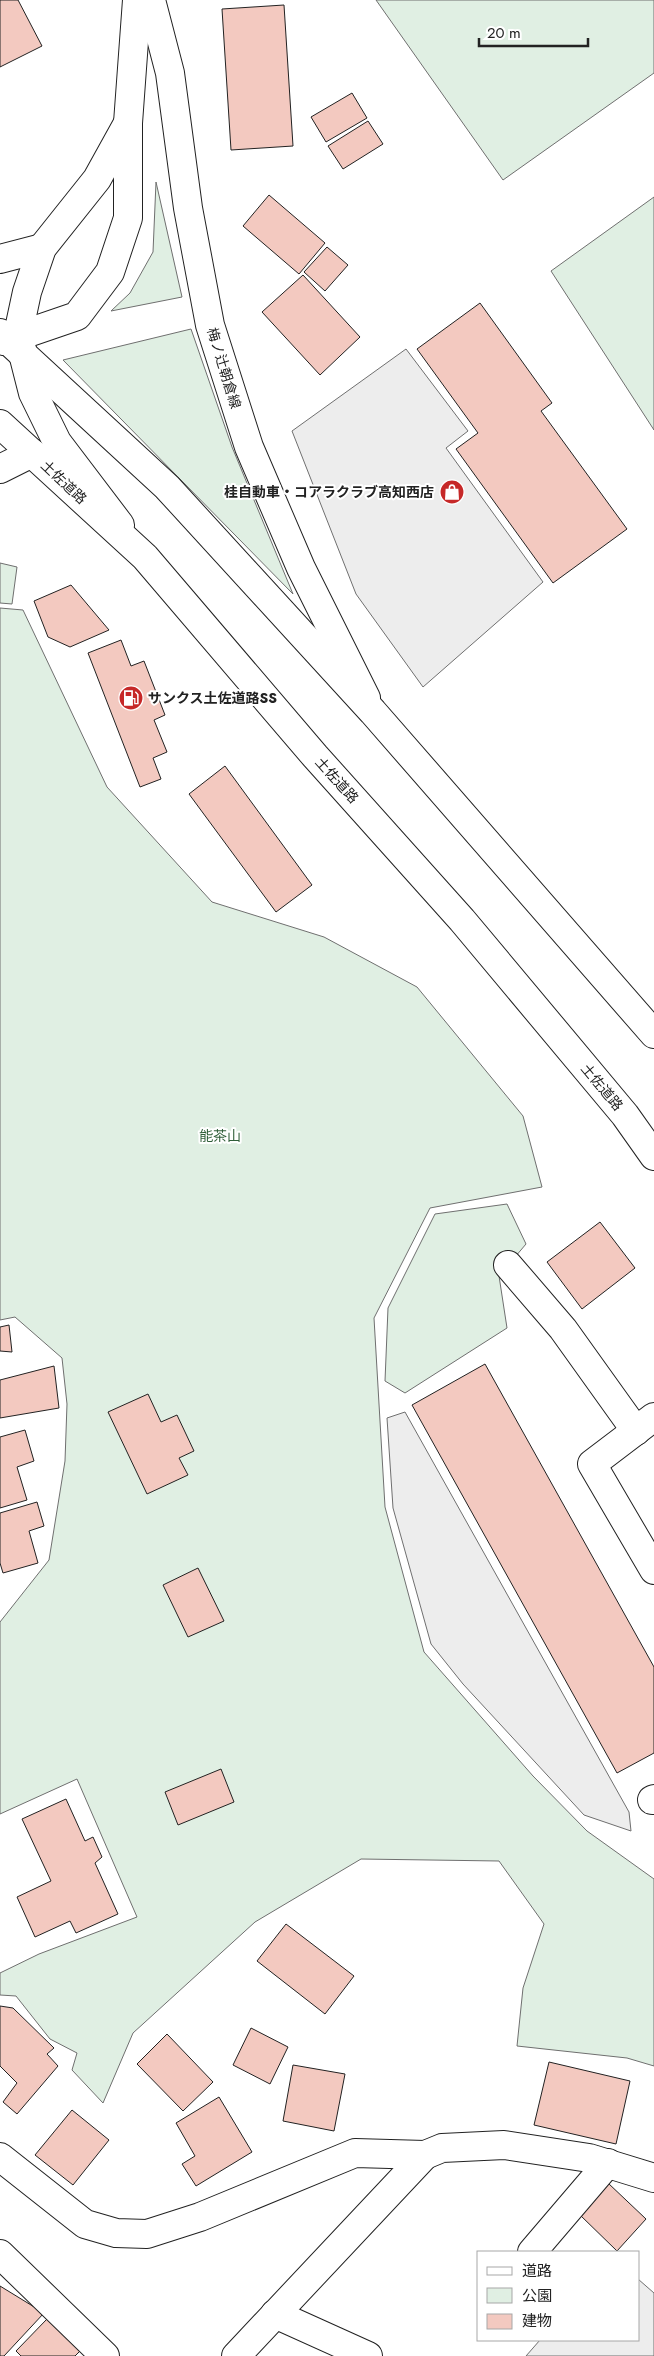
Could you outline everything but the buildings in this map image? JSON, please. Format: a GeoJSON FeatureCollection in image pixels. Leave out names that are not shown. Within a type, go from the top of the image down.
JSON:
{"type":"FeatureCollection","features":[{"type":"Feature","properties":{"kind":"main road"},"geometry":{"type":"LineString","coordinates":[[10,341],[77,316],[110,272],[128,218],[128,123],[137,0]]}},
{"type":"Feature","properties":{"kind":"main road","name":"梅ノ辻朝倉線"},"geometry":{"type":"LineString","coordinates":[[150,0],[170,73],[188,208],[210,325],[249,447],[301,568],[372,712]]}},
{"type":"Feature","properties":{"kind":"main road"},"geometry":{"type":"LineString","coordinates":[[128,123],[97,179],[42,248],[10,341],[57,442],[145,558]]}},
{"type":"Feature","properties":{"kind":"main road"},"geometry":{"type":"LineString","coordinates":[[0,259],[42,248]]}},
{"type":"Feature","properties":{"kind":"main road"},"geometry":{"type":"LineString","coordinates":[[10,341],[167,487],[372,712],[654,1034]]}},
{"type":"Feature","properties":{"kind":"main road","name":"土佐道路"},"geometry":{"type":"LineString","coordinates":[[0,424],[145,558],[315,756],[462,920],[625,1115],[654,1156]]}},
{"type":"Feature","properties":{"kind":"main road"},"geometry":{"type":"LineString","coordinates":[[0,469],[32,453]]}},
{"type":"Feature","properties":{"kind":"main road"},"geometry":{"type":"LineString","coordinates":[[508,1265],[645,1424],[592,1464],[654,1570]]}},
{"type":"Feature","properties":{"kind":"main road"},"geometry":{"type":"LineString","coordinates":[[2,2164],[85,2224],[116,2233],[147,2234],[200,2217],[355,2154],[425,2155],[442,2148],[504,2145],[608,2163],[654,2178]]}},
{"type":"Feature","properties":{"kind":"main road"},"geometry":{"type":"LineString","coordinates":[[236,2356],[425,2155]]}},
{"type":"Feature","properties":{"kind":"main road"},"geometry":{"type":"LineString","coordinates":[[533,2251],[608,2163]]}},
{"type":"Feature","properties":{"kind":"main road"},"geometry":{"type":"LineString","coordinates":[[0,2254],[106,2356]]}},
{"type":"Feature","properties":{"kind":"main road"},"geometry":{"type":"LineString","coordinates":[[275,2314],[368,2356]]}},
{"type":"Feature","properties":{"kind":"green space"},"geometry":{"type":"Polygon","coordinates":[[[376,0],[654,0],[654,73],[503,180],[376,0]]]}},
{"type":"Feature","properties":{"kind":"green space"},"geometry":{"type":"Polygon","coordinates":[[[156,182],[182,297],[111,311],[130,293],[153,252],[156,182]]]}},
{"type":"Feature","properties":{"kind":"green space"},"geometry":{"type":"Polygon","coordinates":[[[654,197],[654,430],[551,271],[654,197]]]}},
{"type":"Feature","properties":{"kind":"green space"},"geometry":{"type":"Polygon","coordinates":[[[191,329],[232,447],[293,594],[63,360],[191,329]]]}},
{"type":"Feature","properties":{"kind":"green space"},"geometry":{"type":"Polygon","coordinates":[[[0,563],[17,567],[12,604],[0,603],[0,563]]]}},
{"type":"Feature","properties":{"kind":"green space","name":"能茶山"},"geometry":{"type":"Polygon","coordinates":[[[0,608],[23,610],[107,787],[212,902],[324,937],[417,987],[523,1116],[542,1187],[430,1208],[374,1318],[385,1507],[424,1652],[533,1776],[587,1831],[654,1879],[654,2066],[627,2058],[517,2046],[523,1988],[544,1924],[499,1861],[361,1859],[255,1922],[133,2033],[103,2103],[72,2070],[77,2053],[50,2039],[16,1996],[0,1995],[0,1973],[39,1954],[137,1917],[77,1779],[0,1814],[0,1622],[49,1560],[65,1461],[67,1404],[62,1358],[15,1317],[0,1320],[0,608]]]}},
{"type":"Feature","properties":{"kind":"green space"},"geometry":{"type":"Polygon","coordinates":[[[507,1204],[526,1244],[499,1276],[507,1328],[405,1393],[385,1381],[388,1308],[435,1214],[507,1204]]]}},
{"type":"Feature","properties":{"kind":"shaded area"},"geometry":{"type":"Polygon","coordinates":[[[406,349],[468,431],[446,448],[543,582],[423,687],[356,594],[292,431],[406,349]]]}},
{"type":"Feature","properties":{"kind":"shaded area"},"geometry":{"type":"Polygon","coordinates":[[[405,1412],[629,1812],[631,1831],[584,1815],[463,1684],[431,1644],[393,1508],[387,1418],[405,1412]]]}},
{"type":"Feature","properties":{"kind":"shaded area"},"geometry":{"type":"Polygon","coordinates":[[[639,2280],[654,2293],[654,2356],[526,2356],[539,2341],[639,2341],[639,2280]]]}},
{"type":"Feature","properties":{"kind":"place","name":"桂自動車・コアラクラブ高知西店"},"geometry":{"type":"Point","coordinates":[452,492]}},
{"type":"Feature","properties":{"kind":"place","name":"サンクス土佐道路SS"},"geometry":{"type":"Point","coordinates":[131,698]}}]}
